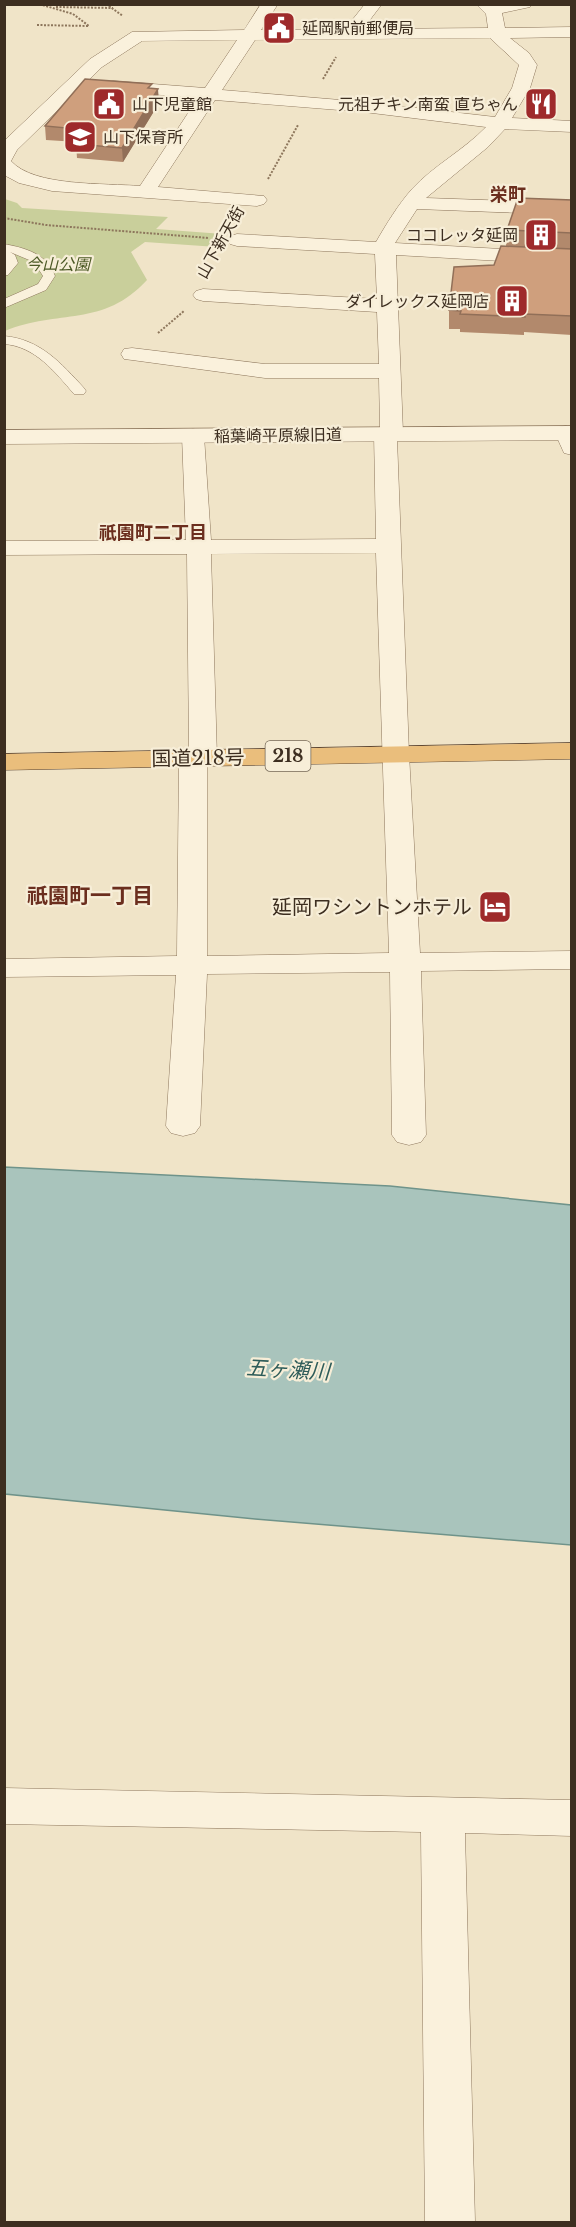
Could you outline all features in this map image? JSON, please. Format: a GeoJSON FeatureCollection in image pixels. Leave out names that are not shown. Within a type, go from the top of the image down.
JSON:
{"type":"FeatureCollection","features":[{"type":"Feature","properties":{"kind":"highway","name":"国道218号"},"geometry":{"type":"LineString","coordinates":[[4,762],[572,751]]}},
{"type":"Feature","properties":{"kind":"street"},"geometry":{"type":"LineString","coordinates":[[145,192],[270,4]]}},
{"type":"Feature","properties":{"kind":"street"},"geometry":{"type":"LineString","coordinates":[[351,33],[374,4]]}},
{"type":"Feature","properties":{"kind":"street"},"geometry":{"type":"LineString","coordinates":[[488,7],[524,4]]}},
{"type":"Feature","properties":{"kind":"street"},"geometry":{"type":"LineString","coordinates":[[409,1135],[405,963],[395,754],[390,546],[390,371],[385,243],[410,203],[420,192],[481,143],[500,123],[521,88],[528,65],[523,57],[495,33],[494,12],[488,7]]}},
{"type":"Feature","properties":{"kind":"street"},"geometry":{"type":"LineString","coordinates":[[4,158],[8,148],[96,63],[138,36],[142,30],[189,21]]}},
{"type":"Feature","properties":{"kind":"street"},"geometry":{"type":"LineString","coordinates":[[142,30],[252,33],[572,32]]}},
{"type":"Feature","properties":{"kind":"street"},"geometry":{"type":"LineString","coordinates":[[73,83],[310,102],[500,123],[572,127]]}},
{"type":"Feature","properties":{"kind":"street"},"geometry":{"type":"LineString","coordinates":[[4,164],[9,171],[27,180],[52,185],[257,200]]}},
{"type":"Feature","properties":{"kind":"street"},"geometry":{"type":"LineString","coordinates":[[410,203],[572,209]]}},
{"type":"Feature","properties":{"kind":"street"},"geometry":{"type":"LineString","coordinates":[[237,240],[572,259]]}},
{"type":"Feature","properties":{"kind":"street"},"geometry":{"type":"LineString","coordinates":[[203,295],[388,306]]}},
{"type":"Feature","properties":{"kind":"street"},"geometry":{"type":"LineString","coordinates":[[132,354],[265,371],[390,371]]}},
{"type":"Feature","properties":{"kind":"street","name":"稲葉崎平原線旧道"},"geometry":{"type":"LineString","coordinates":[[4,462],[8,437],[389,433],[570,438]]}},
{"type":"Feature","properties":{"kind":"street"},"geometry":{"type":"LineString","coordinates":[[183,1126],[192,966],[198,758],[199,547],[193,436]]}},
{"type":"Feature","properties":{"kind":"street"},"geometry":{"type":"LineString","coordinates":[[4,548],[390,546]]}},
{"type":"Feature","properties":{"kind":"street"},"geometry":{"type":"LineString","coordinates":[[4,968],[572,960]]}},
{"type":"Feature","properties":{"kind":"street"},"geometry":{"type":"LineString","coordinates":[[4,1806],[572,1818]]}},
{"type":"Feature","properties":{"kind":"street"},"geometry":{"type":"LineString","coordinates":[[443,1815],[450,2223]]}},
{"type":"Feature","properties":{"kind":"lane"},"geometry":{"type":"LineString","coordinates":[[4,247],[23,251],[38,259],[47,268],[49,276],[42,288],[4,304]]}},
{"type":"Feature","properties":{"kind":"lane"},"geometry":{"type":"LineString","coordinates":[[4,253],[12,263],[4,272]]}},
{"type":"Feature","properties":{"kind":"lane"},"geometry":{"type":"LineString","coordinates":[[4,340],[20,340],[45,356],[79,391]]}},
{"type":"Feature","properties":{"kind":"path"},"geometry":{"type":"LineString","coordinates":[[37,25],[89,26],[83,18],[39,4]]}},
{"type":"Feature","properties":{"kind":"path"},"geometry":{"type":"LineString","coordinates":[[49,7],[112,8]]}},
{"type":"Feature","properties":{"kind":"path","name":"山下新天街"},"geometry":{"type":"LineString","coordinates":[[257,200],[310,102],[351,33]]}},
{"type":"Feature","properties":{"kind":"path"},"geometry":{"type":"LineString","coordinates":[[4,218],[46,225],[237,240]]}},
{"type":"Feature","properties":{"kind":"path","name":"山下新天街"},"geometry":{"type":"LineString","coordinates":[[132,354],[203,295]]}},
{"type":"Feature","properties":{"kind":"green space","name":"今山公園"},"geometry":{"type":"Polygon","coordinates":[[[5,199],[17,203],[22,208],[168,217],[156,229],[223,234],[217,247],[145,242],[131,252],[147,280],[130,295],[114,305],[97,311],[43,320],[5,331],[5,199]]]}},
{"type":"Feature","properties":{"kind":"water","name":"五ヶ瀬川"},"geometry":{"type":"Polygon","coordinates":[[[4,1167],[390,1186],[571,1205],[571,1545],[255,1519],[5,1494],[4,1167]]]}},
{"type":"Feature","properties":{"kind":"building"},"geometry":{"type":"Polygon","coordinates":[[[85,79],[152,84],[148,88],[158,89],[122,148],[76,144],[88,130],[45,126],[85,79]]]}},
{"type":"Feature","properties":{"kind":"building"},"geometry":{"type":"Polygon","coordinates":[[[518,198],[572,200],[572,233],[507,230],[518,198]]]}},
{"type":"Feature","properties":{"kind":"building","name":"ダイレックス延岡店"},"geometry":{"type":"Polygon","coordinates":[[[501,246],[572,249],[572,316],[525,314],[525,317],[460,314],[461,311],[449,310],[454,267],[494,265],[501,246]]]}},
{"type":"Feature","properties":{"kind":"place","name":"延岡駅前郵便局"},"geometry":{"type":"Point","coordinates":[279,28]}},
{"type":"Feature","properties":{"kind":"place","name":"山下児童館"},"geometry":{"type":"Point","coordinates":[109,104]}},
{"type":"Feature","properties":{"kind":"place","name":"元祖チキン南蛮 直ちゃん"},"geometry":{"type":"Point","coordinates":[541,104]}},
{"type":"Feature","properties":{"kind":"place","name":"山下保育所"},"geometry":{"type":"Point","coordinates":[80,137]}},
{"type":"Feature","properties":{"kind":"place","name":"ココレッタ延岡"},"geometry":{"type":"Point","coordinates":[541,235]}},
{"type":"Feature","properties":{"kind":"place","name":"ダイレックス延岡店"},"geometry":{"type":"Point","coordinates":[512,301]}},
{"type":"Feature","properties":{"kind":"place","name":"延岡ワシントンホテル"},"geometry":{"type":"Point","coordinates":[495,907]}},
{"type":"Feature","properties":{"kind":"district","name":"栄町"},"geometry":{"type":"Point","coordinates":[508,195]}},
{"type":"Feature","properties":{"kind":"district","name":"祇園町二丁目"},"geometry":{"type":"Point","coordinates":[153,533]}},
{"type":"Feature","properties":{"kind":"district","name":"祇園町一丁目"},"geometry":{"type":"Point","coordinates":[90,896]}}]}
